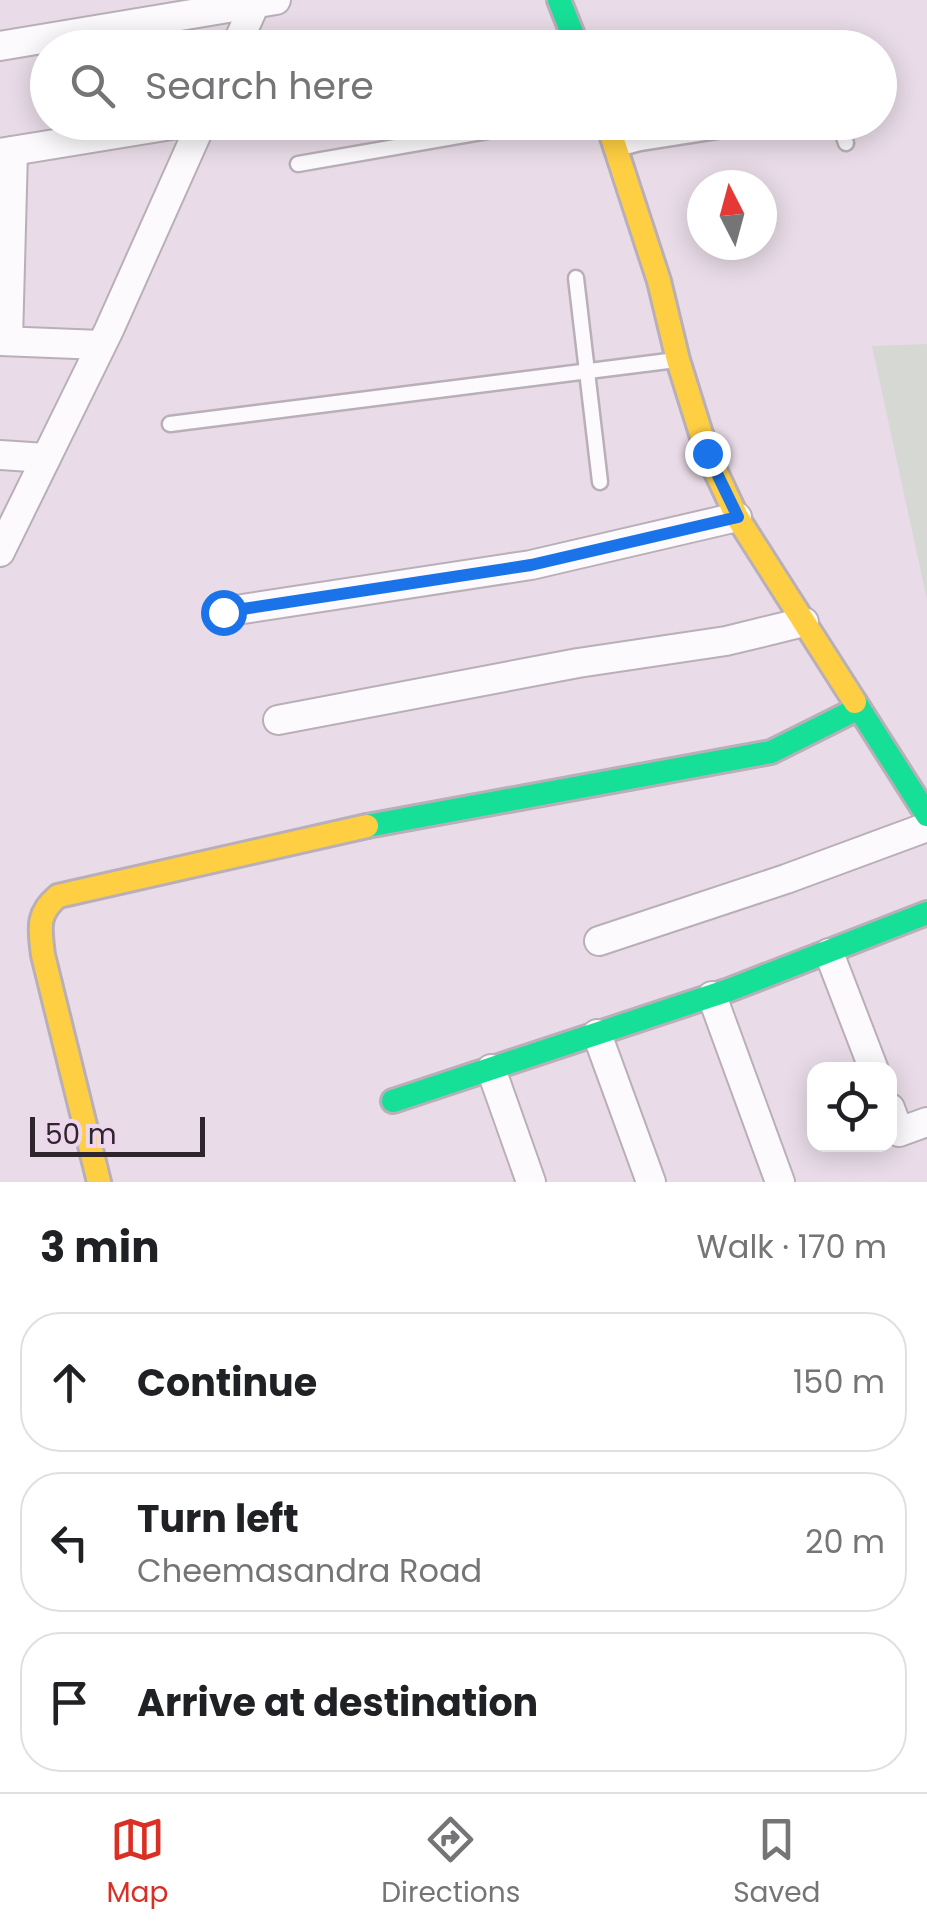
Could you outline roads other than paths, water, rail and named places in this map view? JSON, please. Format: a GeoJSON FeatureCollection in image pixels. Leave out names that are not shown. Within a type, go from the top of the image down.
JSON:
{"type":"FeatureCollection","features":[{"type":"Feature","properties":{"kind":"street"},"geometry":{"type":"LineString","coordinates":[[559,0],[571,30]]}},
{"type":"Feature","properties":{"kind":"street"},"geometry":{"type":"LineString","coordinates":[[97,30],[266,2]]}},
{"type":"Feature","properties":{"kind":"street"},"geometry":{"type":"LineString","coordinates":[[247,30],[266,2]]}},
{"type":"Feature","properties":{"kind":"street"},"geometry":{"type":"LineString","coordinates":[[0,46],[30,41]]}},
{"type":"Feature","properties":{"kind":"street"},"geometry":{"type":"LineString","coordinates":[[80,140],[7,152],[4,341],[101,345]]}},
{"type":"Feature","properties":{"kind":"street"},"geometry":{"type":"LineString","coordinates":[[0,552],[101,345],[194,140]]}},
{"type":"Feature","properties":{"kind":"street"},"geometry":{"type":"LineString","coordinates":[[614,140],[659,281],[707,453],[738,517],[927,814]]}},
{"type":"Feature","properties":{"kind":"street"},"geometry":{"type":"LineString","coordinates":[[0,455],[46,458]]}},
{"type":"Feature","properties":{"kind":"street"},"geometry":{"type":"LineString","coordinates":[[223,612],[531,565],[738,517]]}},
{"type":"Feature","properties":{"kind":"street"},"geometry":{"type":"LineString","coordinates":[[278,720],[578,664],[726,641],[804,622]]}},
{"type":"Feature","properties":{"kind":"street"},"geometry":{"type":"LineString","coordinates":[[99,1182],[44,955],[40,922],[44,906],[58,896],[389,820],[770,752],[859,708]]}},
{"type":"Feature","properties":{"kind":"street"},"geometry":{"type":"LineString","coordinates":[[599,941],[927,827]]}},
{"type":"Feature","properties":{"kind":"street"},"geometry":{"type":"LineString","coordinates":[[393,1101],[712,996],[927,913]]}},
{"type":"Feature","properties":{"kind":"street"},"geometry":{"type":"LineString","coordinates":[[828,953],[871,1062]]}},
{"type":"Feature","properties":{"kind":"street"},"geometry":{"type":"LineString","coordinates":[[712,996],[780,1182]]}},
{"type":"Feature","properties":{"kind":"street"},"geometry":{"type":"LineString","coordinates":[[597,1034],[651,1182]]}},
{"type":"Feature","properties":{"kind":"street"},"geometry":{"type":"LineString","coordinates":[[491,1068],[531,1182]]}},
{"type":"Feature","properties":{"kind":"street"},"geometry":{"type":"LineString","coordinates":[[897,1127],[899,1132],[927,1122]]}},
{"type":"Feature","properties":{"kind":"lane"},"geometry":{"type":"LineString","coordinates":[[298,164],[436,140]]}},
{"type":"Feature","properties":{"kind":"lane"},"geometry":{"type":"LineString","coordinates":[[617,149],[653,140]]}},
{"type":"Feature","properties":{"kind":"lane"},"geometry":{"type":"LineString","coordinates":[[576,278],[600,482]]}},
{"type":"Feature","properties":{"kind":"lane"},"geometry":{"type":"LineString","coordinates":[[170,424],[678,360]]}}]}
